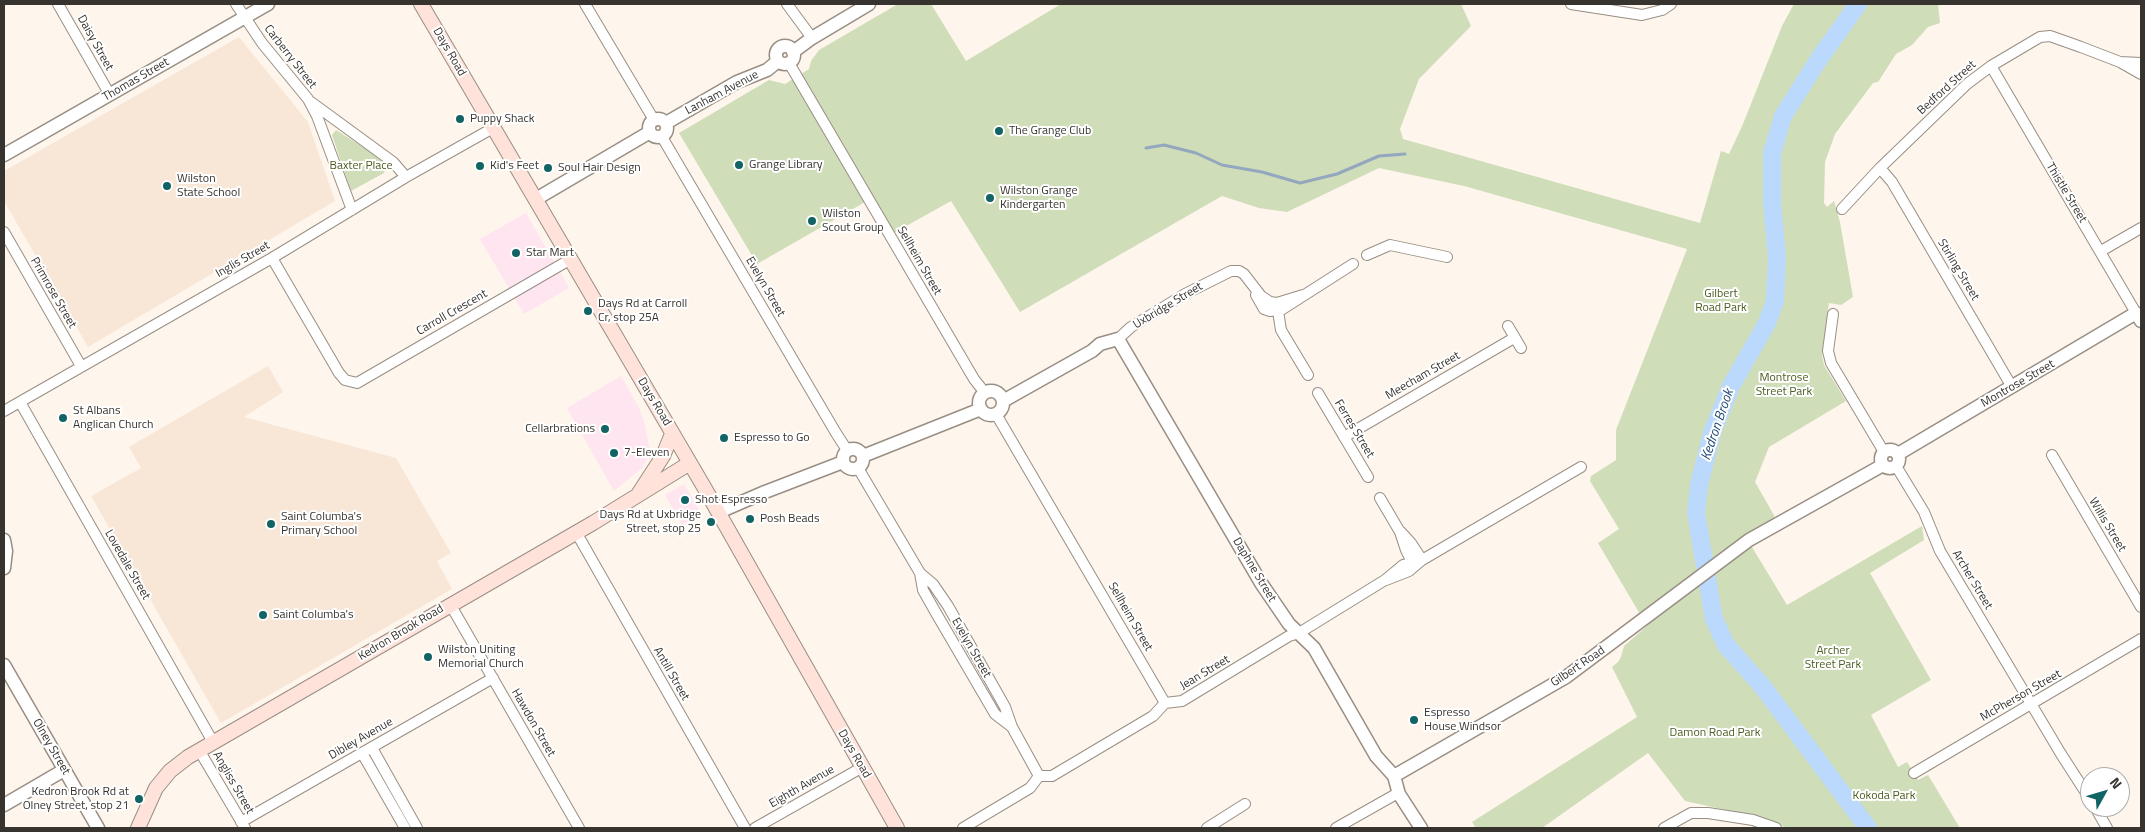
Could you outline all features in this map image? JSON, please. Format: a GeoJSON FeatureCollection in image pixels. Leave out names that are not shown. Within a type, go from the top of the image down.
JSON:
{"type":"FeatureCollection","features":[{"type":"Feature","properties":{"kind":"main road","name":"Days Road"},"geometry":{"type":"LineString","coordinates":[[421,4],[719,512],[861,768],[897,828]]}},
{"type":"Feature","properties":{"kind":"main road"},"geometry":{"type":"LineString","coordinates":[[636,498],[663,456],[672,434]]}},
{"type":"Feature","properties":{"kind":"main road","name":"Kedron Brook Road"},"geometry":{"type":"LineString","coordinates":[[138,828],[150,798],[163,778],[175,766],[199,750],[636,498],[690,463]]}},
{"type":"Feature","properties":{"kind":"street","name":"Daisy Street"},"geometry":{"type":"LineString","coordinates":[[58,4],[110,95]]}},
{"type":"Feature","properties":{"kind":"street","name":"Carberry Street"},"geometry":{"type":"LineString","coordinates":[[236,4],[308,100],[324,133],[352,210]]}},
{"type":"Feature","properties":{"kind":"street","name":"Thomas Street"},"geometry":{"type":"LineString","coordinates":[[4,155],[268,4]]}},
{"type":"Feature","properties":{"kind":"street","name":"Evelyn Street"},"geometry":{"type":"LineString","coordinates":[[585,4],[845,456]]}},
{"type":"Feature","properties":{"kind":"street"},"geometry":{"type":"LineString","coordinates":[[787,4],[812,38]]}},
{"type":"Feature","properties":{"kind":"street"},"geometry":{"type":"LineString","coordinates":[[1571,4],[1642,15],[1662,10],[1671,4]]}},
{"type":"Feature","properties":{"kind":"street","name":"Lanham Avenue"},"geometry":{"type":"LineString","coordinates":[[536,199],[737,82],[767,70],[787,59],[812,38],[862,6]]}},
{"type":"Feature","properties":{"kind":"street","name":"Bedford Street"},"geometry":{"type":"LineString","coordinates":[[1842,209],[1880,168],[1967,84],[1991,66],[2040,37],[2047,36],[2120,62],[2141,74]]}},
{"type":"Feature","properties":{"kind":"street","name":"Sellheim Street"},"geometry":{"type":"LineString","coordinates":[[787,59],[974,379],[985,393]]}},
{"type":"Feature","properties":{"kind":"street","name":"Bedford Street"},"geometry":{"type":"LineString","coordinates":[[2120,62],[2141,63]]}},
{"type":"Feature","properties":{"kind":"street","name":"Thistle Street"},"geometry":{"type":"LineString","coordinates":[[1991,66],[2139,317]]}},
{"type":"Feature","properties":{"kind":"street","name":"Carberry Street"},"geometry":{"type":"LineString","coordinates":[[308,100],[393,162],[406,177]]}},
{"type":"Feature","properties":{"kind":"street"},"geometry":{"type":"LineString","coordinates":[[324,133],[339,122]]}},
{"type":"Feature","properties":{"kind":"street","name":"Inglis Street"},"geometry":{"type":"LineString","coordinates":[[4,411],[272,258],[406,177],[493,128]]}},
{"type":"Feature","properties":{"kind":"street","name":"Stirling Street"},"geometry":{"type":"LineString","coordinates":[[1880,168],[1892,182],[2012,387]]}},
{"type":"Feature","properties":{"kind":"street"},"geometry":{"type":"LineString","coordinates":[[2101,252],[2141,228]]}},
{"type":"Feature","properties":{"kind":"street","name":"Primrose Street"},"geometry":{"type":"LineString","coordinates":[[4,232],[81,366]]}},
{"type":"Feature","properties":{"kind":"street"},"geometry":{"type":"LineString","coordinates":[[1367,255],[1384,246],[1391,245],[1447,258]]}},
{"type":"Feature","properties":{"kind":"street","name":"Carroll Crescent"},"geometry":{"type":"LineString","coordinates":[[272,258],[343,383],[363,380],[571,259]]}},
{"type":"Feature","properties":{"kind":"street"},"geometry":{"type":"LineString","coordinates":[[1308,375],[1279,325],[1276,308],[1288,306],[1353,264]]}},
{"type":"Feature","properties":{"kind":"street","name":"Uxbridge Street"},"geometry":{"type":"LineString","coordinates":[[1003,401],[1092,351],[1100,344],[1118,339],[1131,327],[1177,299],[1229,272],[1237,271],[1243,273],[1253,287],[1267,301],[1276,303],[1276,308],[1264,309],[1253,287]]}},
{"type":"Feature","properties":{"kind":"street"},"geometry":{"type":"LineString","coordinates":[[1833,314],[1828,351],[1831,363],[1883,458],[1891,468],[1897,460]]}},
{"type":"Feature","properties":{"kind":"street","name":"Montrose Street"},"geometry":{"type":"LineString","coordinates":[[1897,460],[2012,387],[2139,317]]}},
{"type":"Feature","properties":{"kind":"street"},"geometry":{"type":"LineString","coordinates":[[1508,326],[1521,348]]}},
{"type":"Feature","properties":{"kind":"street","name":"Meecham Street"},"geometry":{"type":"LineString","coordinates":[[1344,437],[1514,338]]}},
{"type":"Feature","properties":{"kind":"street","name":"Daphne Street"},"geometry":{"type":"LineString","coordinates":[[1118,339],[1280,613],[1314,648],[1376,756],[1394,776],[1398,793]]}},
{"type":"Feature","properties":{"kind":"street"},"geometry":{"type":"LineString","coordinates":[[996,392],[1003,401],[1002,409],[996,414],[987,415],[981,409],[980,400],[985,393],[996,392]]}},
{"type":"Feature","properties":{"kind":"street","name":"Ferres Street"},"geometry":{"type":"LineString","coordinates":[[1318,393],[1368,477]]}},
{"type":"Feature","properties":{"kind":"street","name":"Lovedale Street"},"geometry":{"type":"LineString","coordinates":[[20,402],[213,742]]}},
{"type":"Feature","properties":{"kind":"street"},"geometry":{"type":"LineString","coordinates":[[863,456],[981,409]]}},
{"type":"Feature","properties":{"kind":"street","name":"Sellheim Street"},"geometry":{"type":"LineString","coordinates":[[996,414],[1165,703]]}},
{"type":"Feature","properties":{"kind":"street"},"geometry":{"type":"LineString","coordinates":[[719,512],[845,456],[856,449],[863,456],[863,463],[858,468],[849,469],[845,456]]}},
{"type":"Feature","properties":{"kind":"street","name":"Willis Street"},"geometry":{"type":"LineString","coordinates":[[2052,455],[2141,607]]}},
{"type":"Feature","properties":{"kind":"street","name":"Gilbert Road"},"geometry":{"type":"LineString","coordinates":[[1394,776],[1566,677],[1749,540],[1883,458]]}},
{"type":"Feature","properties":{"kind":"street","name":"Archer Street"},"geometry":{"type":"LineString","coordinates":[[1897,460],[1924,512],[1940,551],[2031,705],[2080,783]]}},
{"type":"Feature","properties":{"kind":"street","name":"Jean Street"},"geometry":{"type":"LineString","coordinates":[[963,828],[1030,788],[1039,776],[1052,776],[1153,716],[1165,703],[1182,701],[1385,580],[1396,569],[1416,563],[1581,467]]}},
{"type":"Feature","properties":{"kind":"street","name":"Evelyn Street"},"geometry":{"type":"LineString","coordinates":[[858,468],[920,573],[923,590],[995,714],[1012,727],[1039,776]]}},
{"type":"Feature","properties":{"kind":"street"},"geometry":{"type":"LineString","coordinates":[[1380,498],[1416,563]]}},
{"type":"Feature","properties":{"kind":"street","name":"Antill Street"},"geometry":{"type":"LineString","coordinates":[[576,532],[745,828]]}},
{"type":"Feature","properties":{"kind":"street"},"geometry":{"type":"LineString","coordinates":[[4,540],[6,549],[4,567]]}},
{"type":"Feature","properties":{"kind":"street","name":"Hawdon Street"},"geometry":{"type":"LineString","coordinates":[[450,604],[579,828]]}},
{"type":"Feature","properties":{"kind":"street","name":"McPherson Street"},"geometry":{"type":"LineString","coordinates":[[1914,773],[2141,639]]}},
{"type":"Feature","properties":{"kind":"street","name":"Olney Street"},"geometry":{"type":"LineString","coordinates":[[4,665],[98,828]]}},
{"type":"Feature","properties":{"kind":"street","name":"Dibley Avenue"},"geometry":{"type":"LineString","coordinates":[[243,825],[493,678]]}},
{"type":"Feature","properties":{"kind":"street","name":"Angliss Street"},"geometry":{"type":"LineString","coordinates":[[199,750],[243,825]]}},
{"type":"Feature","properties":{"kind":"street"},"geometry":{"type":"LineString","coordinates":[[367,751],[405,828]]}},
{"type":"Feature","properties":{"kind":"street"},"geometry":{"type":"LineString","coordinates":[[367,751],[417,828]]}},
{"type":"Feature","properties":{"kind":"street","name":"Eighth Avenue"},"geometry":{"type":"LineString","coordinates":[[755,828],[861,768]]}},
{"type":"Feature","properties":{"kind":"street"},"geometry":{"type":"LineString","coordinates":[[4,805],[64,770]]}},
{"type":"Feature","properties":{"kind":"street"},"geometry":{"type":"LineString","coordinates":[[1336,828],[1398,793],[1421,828]]}},
{"type":"Feature","properties":{"kind":"street"},"geometry":{"type":"LineString","coordinates":[[1207,828],[1245,804]]}},
{"type":"Feature","properties":{"kind":"street"},"geometry":{"type":"LineString","coordinates":[[1664,828],[1691,813],[1708,813],[1753,820],[1776,828]]}},
{"type":"Feature","properties":{"kind":"shaded area","name":"Wilston State School"},"geometry":{"type":"Polygon","coordinates":[[[239,37],[308,122],[335,201],[88,347],[4,201],[4,171],[239,37]]]}},
{"type":"Feature","properties":{"kind":"shaded area"},"geometry":{"type":"Polygon","coordinates":[[[526,213],[569,288],[524,314],[480,239],[526,213]]]}},
{"type":"Feature","properties":{"kind":"shaded area","name":"Saint Columba's Primary School"},"geometry":{"type":"Polygon","coordinates":[[[268,366],[283,392],[244,417],[396,458],[451,553],[437,561],[452,589],[221,723],[91,496],[141,468],[129,447],[268,366]]]}},
{"type":"Feature","properties":{"kind":"shaded area"},"geometry":{"type":"Polygon","coordinates":[[[621,376],[639,408],[645,425],[649,447],[647,459],[642,468],[614,491],[567,408],[621,376]]]}},
{"type":"Feature","properties":{"kind":"shaded area"},"geometry":{"type":"Polygon","coordinates":[[[684,484],[701,514],[682,525],[665,495],[684,484]]]}},
{"type":"Feature","properties":{"kind":"green space"},"geometry":{"type":"Polygon","coordinates":[[[898,4],[931,4],[966,61],[1061,4],[1461,4],[1471,26],[1419,79],[1400,129],[1403,139],[1700,223],[1721,151],[1729,154],[1782,26],[1794,4],[1938,4],[1940,23],[1928,27],[1912,45],[1896,54],[1878,82],[1873,83],[1835,134],[1825,162],[1824,203],[1827,207],[1834,201],[1840,222],[1853,297],[1841,305],[1829,303],[1822,355],[1824,365],[1846,401],[1769,447],[1755,482],[1775,517],[1746,537],[1787,605],[1922,526],[1924,540],[1870,573],[1931,680],[1871,715],[1898,767],[1907,762],[1918,780],[1928,775],[1960,828],[1787,828],[1763,818],[1685,801],[1648,753],[1542,828],[1476,828],[1472,822],[1637,717],[1612,667],[1621,657],[1624,646],[1647,626],[1598,543],[1619,529],[1590,481],[1591,476],[1616,460],[1616,430],[1687,249],[1464,186],[1379,168],[1287,212],[1259,208],[1222,196],[1020,312],[951,201],[892,234],[872,198],[757,264],[679,133],[769,80],[785,84],[809,69],[811,61],[819,50],[898,4]]]}},
{"type":"Feature","properties":{"kind":"green space","name":"Baxter Place"},"geometry":{"type":"Polygon","coordinates":[[[336,130],[387,162],[384,173],[351,191],[332,135],[336,130]]]}},
{"type":"Feature","properties":{"kind":"waterway","name":"Kedron Brook"},"geometry":{"type":"LineString","coordinates":[[1858,4],[1819,59],[1783,116],[1772,153],[1772,203],[1777,257],[1775,301],[1767,323],[1731,386],[1712,433],[1699,485],[1696,513],[1714,619],[1726,645],[1763,687],[1868,828]]}},
{"type":"Feature","properties":{"kind":"waterway"},"geometry":{"type":"LineString","coordinates":[[1146,148],[1164,145],[1196,153],[1222,165],[1262,172],[1300,183],[1337,174],[1379,156],[1405,154]]}},
{"type":"Feature","properties":{"kind":"place","name":"Puppy Shack"},"geometry":{"type":"Point","coordinates":[460,119]}},
{"type":"Feature","properties":{"kind":"place","name":"The Grange Club"},"geometry":{"type":"Point","coordinates":[999,131]}},
{"type":"Feature","properties":{"kind":"place","name":"Grange Library"},"geometry":{"type":"Point","coordinates":[739,165]}},
{"type":"Feature","properties":{"kind":"place","name":"Kid's Feet"},"geometry":{"type":"Point","coordinates":[480,166]}},
{"type":"Feature","properties":{"kind":"place","name":"Soul Hair Design"},"geometry":{"type":"Point","coordinates":[548,168]}},
{"type":"Feature","properties":{"kind":"place","name":"Wilston State School"},"geometry":{"type":"Point","coordinates":[167,186]}},
{"type":"Feature","properties":{"kind":"place","name":"Wilston Grange Kindergarten"},"geometry":{"type":"Point","coordinates":[990,198]}},
{"type":"Feature","properties":{"kind":"place","name":"Wilston Scout Group"},"geometry":{"type":"Point","coordinates":[812,221]}},
{"type":"Feature","properties":{"kind":"place","name":"Star Mart"},"geometry":{"type":"Point","coordinates":[516,253]}},
{"type":"Feature","properties":{"kind":"place","name":"Days Rd at Carroll Cr, stop 25A"},"geometry":{"type":"Point","coordinates":[588,311]}},
{"type":"Feature","properties":{"kind":"place","name":"St Albans Anglican Church"},"geometry":{"type":"Point","coordinates":[63,418]}},
{"type":"Feature","properties":{"kind":"place","name":"Cellarbrations"},"geometry":{"type":"Point","coordinates":[605,429]}},
{"type":"Feature","properties":{"kind":"place","name":"Espresso to Go"},"geometry":{"type":"Point","coordinates":[724,438]}},
{"type":"Feature","properties":{"kind":"place","name":"7-Eleven"},"geometry":{"type":"Point","coordinates":[614,453]}},
{"type":"Feature","properties":{"kind":"place","name":"Shot Espresso"},"geometry":{"type":"Point","coordinates":[685,500]}},
{"type":"Feature","properties":{"kind":"place","name":"Posh Beads"},"geometry":{"type":"Point","coordinates":[750,519]}},
{"type":"Feature","properties":{"kind":"place","name":"Days Rd at Uxbridge Street, stop 25"},"geometry":{"type":"Point","coordinates":[711,522]}},
{"type":"Feature","properties":{"kind":"place","name":"Saint Columba's Primary School"},"geometry":{"type":"Point","coordinates":[271,524]}},
{"type":"Feature","properties":{"kind":"place","name":"Saint Columba's"},"geometry":{"type":"Point","coordinates":[263,615]}},
{"type":"Feature","properties":{"kind":"place","name":"Wilston Uniting Memorial Church"},"geometry":{"type":"Point","coordinates":[428,657]}},
{"type":"Feature","properties":{"kind":"place","name":"Espresso House Windsor"},"geometry":{"type":"Point","coordinates":[1414,720]}},
{"type":"Feature","properties":{"kind":"place","name":"Kedron Brook Rd at Olney Street, stop 21"},"geometry":{"type":"Point","coordinates":[139,799]}},
{"type":"Feature","properties":{"kind":"park label","name":"Gilbert Road Park"},"geometry":{"type":"Point","coordinates":[1721,301]}},
{"type":"Feature","properties":{"kind":"park label","name":"Montrose Street Park"},"geometry":{"type":"Point","coordinates":[1784,385]}},
{"type":"Feature","properties":{"kind":"park label","name":"Archer Street Park"},"geometry":{"type":"Point","coordinates":[1833,658]}},
{"type":"Feature","properties":{"kind":"park label","name":"Damon Road Park"},"geometry":{"type":"Point","coordinates":[1715,733]}},
{"type":"Feature","properties":{"kind":"park label","name":"Kokoda Park"},"geometry":{"type":"Point","coordinates":[1884,796]}}]}
